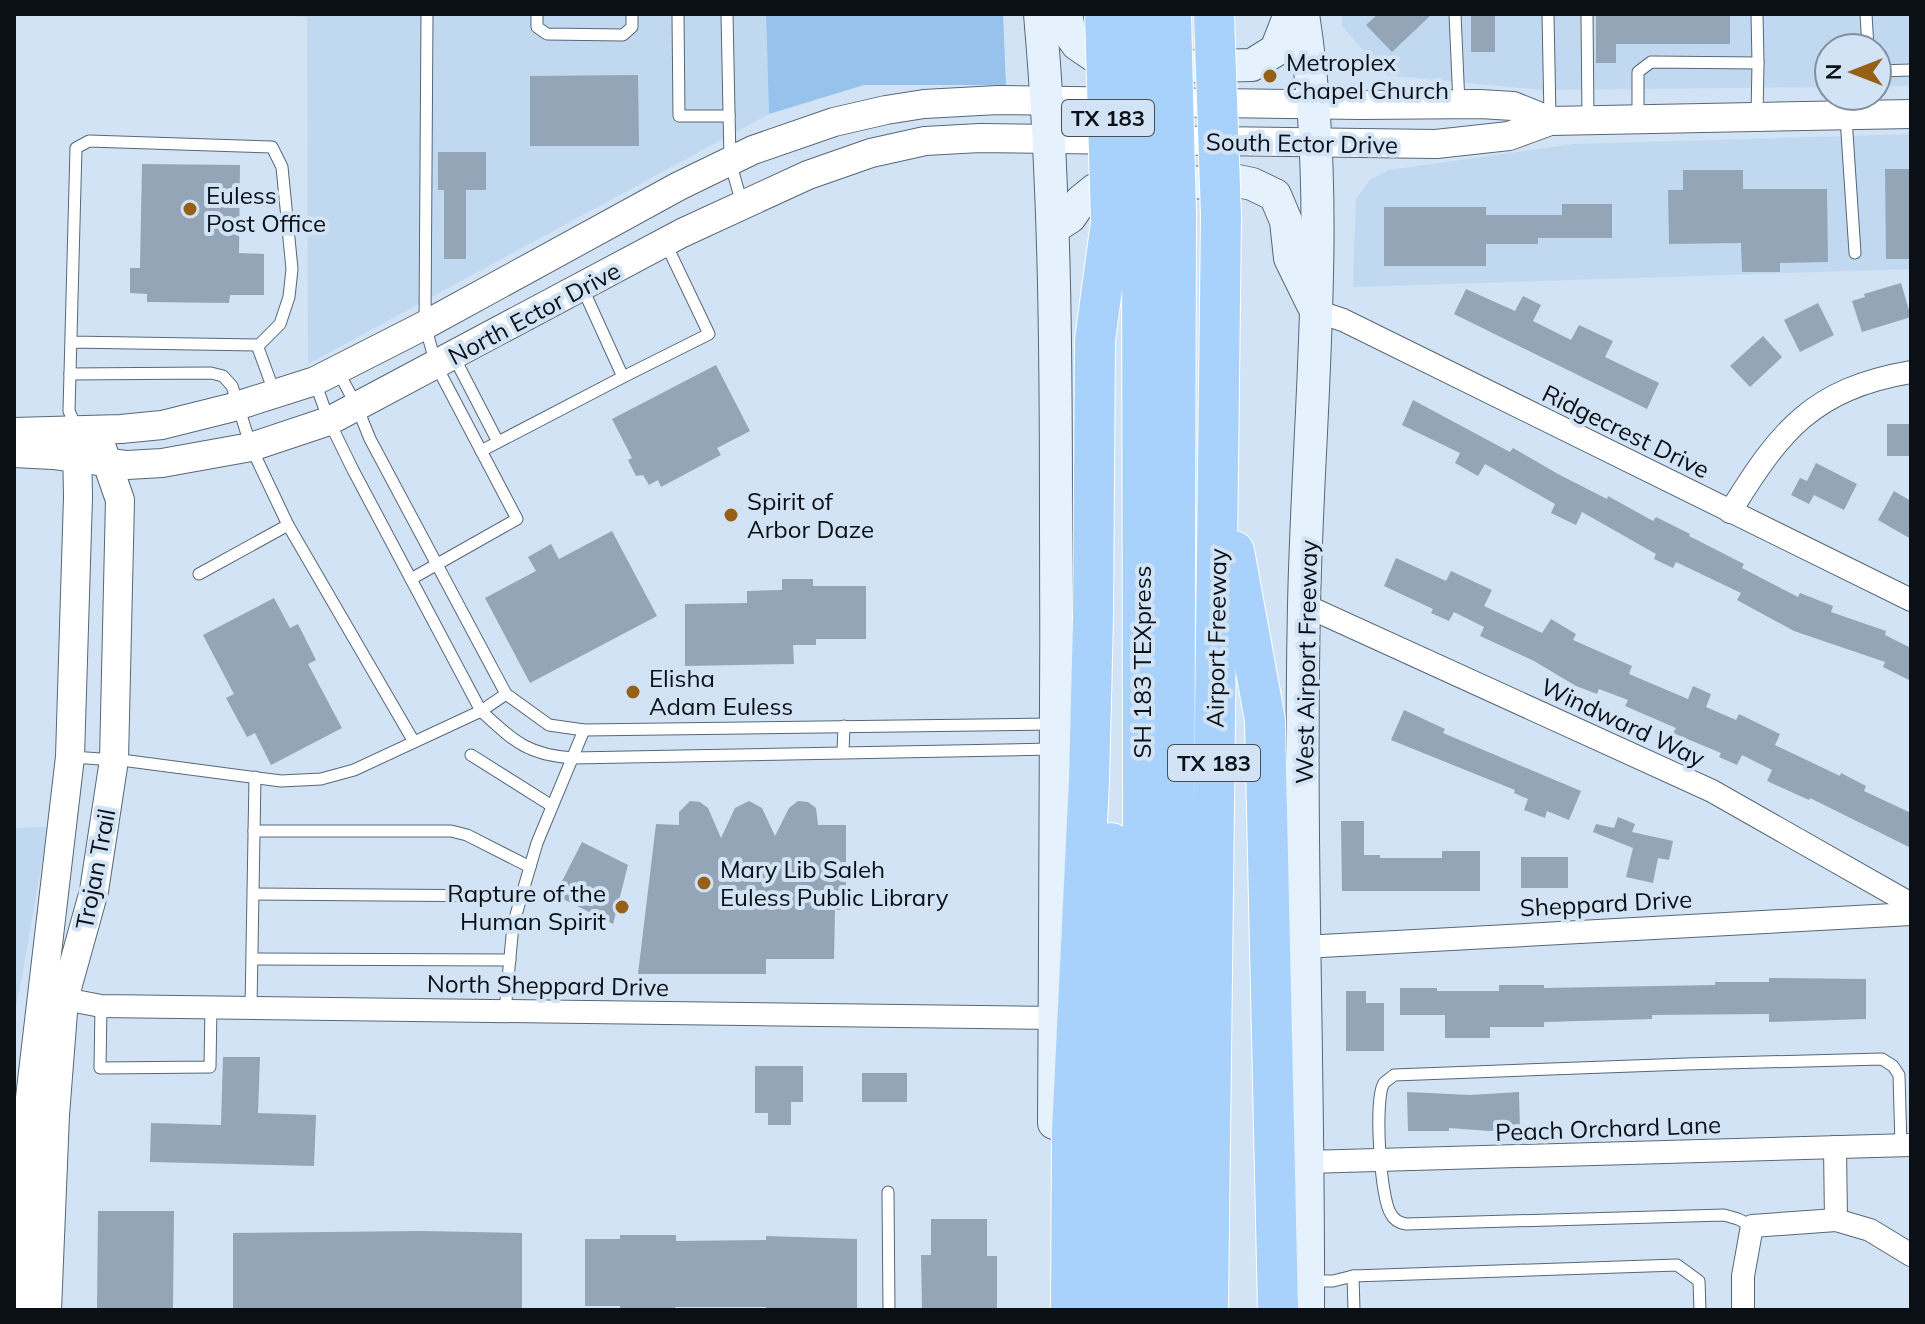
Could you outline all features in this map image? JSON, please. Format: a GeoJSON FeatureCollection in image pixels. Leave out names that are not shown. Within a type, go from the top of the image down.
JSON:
{"type":"FeatureCollection","features":[{"type":"Feature","properties":{"kind":"highway","name":"TX 183"},"geometry":{"type":"LineString","coordinates":[[1105,14],[1143,218],[1111,1310]]}},
{"type":"Feature","properties":{"kind":"highway","name":"SH 183 TEXpress"},"geometry":{"type":"LineString","coordinates":[[1133,14],[1143,218],[1173,1310]]}},
{"type":"Feature","properties":{"kind":"highway","name":"SH 183 TEXpress"},"geometry":{"type":"LineString","coordinates":[[1144,1310],[1143,218],[1171,14]]}},
{"type":"Feature","properties":{"kind":"highway","name":"Airport Freeway"},"geometry":{"type":"LineString","coordinates":[[1208,1310],[1221,216],[1214,14]]}},
{"type":"Feature","properties":{"kind":"highway"},"geometry":{"type":"LineString","coordinates":[[1071,1310],[1072,1132],[1093,618],[1095,340],[1143,218]]}},
{"type":"Feature","properties":{"kind":"highway"},"geometry":{"type":"LineString","coordinates":[[1218,460],[1265,720],[1278,1310]]}},
{"type":"Feature","properties":{"kind":"main road"},"geometry":{"type":"LineString","coordinates":[[1040,14],[1048,100],[1056,264],[1053,1310]]}},
{"type":"Feature","properties":{"kind":"main road"},"geometry":{"type":"LineString","coordinates":[[1066,14],[1070,34],[1077,44],[1093,55],[1125,68],[1252,65],[1276,50],[1290,14]]}},
{"type":"Feature","properties":{"kind":"main road","name":"West Airport Freeway"},"geometry":{"type":"LineString","coordinates":[[1303,14],[1309,52],[1318,216],[1304,605],[1303,947],[1308,1296]]}},
{"type":"Feature","properties":{"kind":"main road"},"geometry":{"type":"LineString","coordinates":[[1053,228],[1070,217],[1081,201],[1096,189],[1238,181],[1252,184],[1275,195],[1286,221],[1290,258],[1316,311]]}},
{"type":"Feature","properties":{"kind":"street","name":"North Ector Drive"},"geometry":{"type":"LineString","coordinates":[[14,432],[162,425],[236,406],[326,376],[679,186],[753,150],[834,122],[886,110],[939,103],[1048,100]]}},
{"type":"Feature","properties":{"kind":"street","name":"South Ector Drive"},"geometry":{"type":"LineString","coordinates":[[1048,100],[1513,106],[1550,121]]}},
{"type":"Feature","properties":{"kind":"street","name":"South Ector Drive"},"geometry":{"type":"LineString","coordinates":[[1050,139],[1436,144],[1509,136],[1550,121],[1862,112],[1911,114]]}},
{"type":"Feature","properties":{"kind":"street","name":"North Ector Drive"},"geometry":{"type":"LineString","coordinates":[[14,453],[127,465],[162,463],[251,447],[329,421],[665,242],[808,175],[884,150],[925,141],[1050,139]]}},
{"type":"Feature","properties":{"kind":"street"},"geometry":{"type":"LineString","coordinates":[[565,248],[582,287]]}},
{"type":"Feature","properties":{"kind":"street","name":"Ridgecrest Drive"},"geometry":{"type":"LineString","coordinates":[[1316,311],[1343,320],[1911,600]]}},
{"type":"Feature","properties":{"kind":"street"},"geometry":{"type":"LineString","coordinates":[[1730,512],[1780,437],[1815,408],[1841,391],[1859,384],[1911,372]]}},
{"type":"Feature","properties":{"kind":"street","name":"Trojan Trail"},"geometry":{"type":"LineString","coordinates":[[47,1310],[55,1115],[54,997],[70,757],[77,459],[87,429]]}},
{"type":"Feature","properties":{"kind":"street","name":"Trojan Trail"},"geometry":{"type":"LineString","coordinates":[[25,1310],[28,1115],[54,997],[94,891],[114,760],[120,500],[106,461],[87,429]]}},
{"type":"Feature","properties":{"kind":"street","name":"Windward Way"},"geometry":{"type":"LineString","coordinates":[[1304,605],[1712,791],[1911,904]]}},
{"type":"Feature","properties":{"kind":"street","name":"Sheppard Drive"},"geometry":{"type":"LineString","coordinates":[[1303,947],[1911,914]]}},
{"type":"Feature","properties":{"kind":"street","name":"North Sheppard Drive"},"geometry":{"type":"LineString","coordinates":[[54,997],[101,1006],[1055,1018]]}},
{"type":"Feature","properties":{"kind":"street","name":"Peach Orchard Lane"},"geometry":{"type":"LineString","coordinates":[[1307,1162],[1906,1146]]}},
{"type":"Feature","properties":{"kind":"street"},"geometry":{"type":"LineString","coordinates":[[1835,1147],[1836,1220]]}},
{"type":"Feature","properties":{"kind":"street"},"geometry":{"type":"LineString","coordinates":[[1743,1310],[1743,1276],[1752,1226],[1836,1220],[1870,1230],[1911,1255]]}},
{"type":"Feature","properties":{"kind":"lane"},"geometry":{"type":"LineString","coordinates":[[427,14],[425,325],[498,442]]}},
{"type":"Feature","properties":{"kind":"lane"},"geometry":{"type":"LineString","coordinates":[[537,14],[537,27],[547,34],[608,35],[623,35],[632,27],[632,14]]}},
{"type":"Feature","properties":{"kind":"lane"},"geometry":{"type":"LineString","coordinates":[[678,14],[679,116],[729,116]]}},
{"type":"Feature","properties":{"kind":"lane"},"geometry":{"type":"LineString","coordinates":[[727,14],[730,161],[743,205]]}},
{"type":"Feature","properties":{"kind":"lane"},"geometry":{"type":"LineString","coordinates":[[1455,14],[1459,104]]}},
{"type":"Feature","properties":{"kind":"lane"},"geometry":{"type":"LineString","coordinates":[[1548,14],[1550,121]]}},
{"type":"Feature","properties":{"kind":"lane"},"geometry":{"type":"LineString","coordinates":[[1587,14],[1588,120]]}},
{"type":"Feature","properties":{"kind":"lane"},"geometry":{"type":"LineString","coordinates":[[1757,14],[1757,117]]}},
{"type":"Feature","properties":{"kind":"lane"},"geometry":{"type":"LineString","coordinates":[[1638,120],[1638,72],[1651,62],[1758,63]]}},
{"type":"Feature","properties":{"kind":"lane"},"geometry":{"type":"LineString","coordinates":[[1855,253],[1862,112]]}},
{"type":"Feature","properties":{"kind":"lane"},"geometry":{"type":"LineString","coordinates":[[71,342],[257,345],[280,324],[289,297],[292,269],[282,167],[272,147],[89,141],[76,148],[69,411],[87,429]]}},
{"type":"Feature","properties":{"kind":"lane"},"geometry":{"type":"LineString","coordinates":[[481,451],[709,334],[665,242]]}},
{"type":"Feature","properties":{"kind":"lane"},"geometry":{"type":"LineString","coordinates":[[582,287],[623,377]]}},
{"type":"Feature","properties":{"kind":"lane"},"geometry":{"type":"LineString","coordinates":[[257,345],[275,394]]}},
{"type":"Feature","properties":{"kind":"lane"},"geometry":{"type":"LineString","coordinates":[[411,579],[517,519],[481,451],[445,361]]}},
{"type":"Feature","properties":{"kind":"lane"},"geometry":{"type":"LineString","coordinates":[[70,374],[211,373],[223,376],[232,386],[251,447],[288,525],[414,742]]}},
{"type":"Feature","properties":{"kind":"lane"},"geometry":{"type":"LineString","coordinates":[[326,376],[357,407],[370,439],[506,694],[549,725],[584,730],[844,726],[1057,736]]}},
{"type":"Feature","properties":{"kind":"lane"},"geometry":{"type":"LineString","coordinates":[[326,376],[329,421],[481,711],[512,739],[545,756],[843,752],[1057,736]]}},
{"type":"Feature","properties":{"kind":"lane"},"geometry":{"type":"LineString","coordinates":[[199,574],[288,525]]}},
{"type":"Feature","properties":{"kind":"lane"},"geometry":{"type":"LineString","coordinates":[[70,757],[281,781],[321,779],[354,770],[481,711],[506,694]]}},
{"type":"Feature","properties":{"kind":"lane"},"geometry":{"type":"LineString","coordinates":[[843,752],[844,726]]}},
{"type":"Feature","properties":{"kind":"lane"},"geometry":{"type":"LineString","coordinates":[[505,1011],[513,925],[521,896],[552,806],[584,730]]}},
{"type":"Feature","properties":{"kind":"lane"},"geometry":{"type":"LineString","coordinates":[[471,755],[552,806]]}},
{"type":"Feature","properties":{"kind":"lane"},"geometry":{"type":"LineString","coordinates":[[251,1008],[255,777]]}},
{"type":"Feature","properties":{"kind":"lane"},"geometry":{"type":"LineString","coordinates":[[254,831],[451,831],[467,835],[530,867]]}},
{"type":"Feature","properties":{"kind":"lane"},"geometry":{"type":"LineString","coordinates":[[254,894],[521,896]]}},
{"type":"Feature","properties":{"kind":"lane"},"geometry":{"type":"LineString","coordinates":[[253,959],[510,960]]}},
{"type":"Feature","properties":{"kind":"lane"},"geometry":{"type":"LineString","coordinates":[[101,1006],[100,1068],[210,1067],[211,1007]]}},
{"type":"Feature","properties":{"kind":"lane"},"geometry":{"type":"LineString","coordinates":[[1752,1226],[1724,1215],[1406,1224],[1391,1215],[1384,1199],[1380,1160],[1380,1101],[1384,1083],[1394,1075],[1882,1059],[1893,1066],[1899,1075],[1906,1146]]}},
{"type":"Feature","properties":{"kind":"lane"},"geometry":{"type":"LineString","coordinates":[[888,1192],[889,1310]]}},
{"type":"Feature","properties":{"kind":"lane"},"geometry":{"type":"LineString","coordinates":[[1308,1296],[1333,1281],[1353,1276],[1677,1265],[1699,1281],[1700,1310]]}},
{"type":"Feature","properties":{"kind":"lane"},"geometry":{"type":"LineString","coordinates":[[1353,1276],[1354,1310]]}},
{"type":"Feature","properties":{"kind":"shaded area"},"geometry":{"type":"Polygon","coordinates":[[[259,14],[766,14],[769,114],[308,364],[307,17],[259,14]]]}},
{"type":"Feature","properties":{"kind":"shaded area"},"geometry":{"type":"Polygon","coordinates":[[[766,14],[1003,14],[1006,85],[864,85],[769,114],[766,14]]]}},
{"type":"Feature","properties":{"kind":"shaded area"},"geometry":{"type":"Polygon","coordinates":[[[1342,14],[1911,14],[1911,86],[1893,86],[1893,32],[1813,32],[1813,87],[1542,90],[1385,75],[1342,26],[1342,14]]]}},
{"type":"Feature","properties":{"kind":"shaded area"},"geometry":{"type":"Polygon","coordinates":[[[1911,134],[1911,269],[1353,287],[1356,199],[1370,180],[1389,170],[1573,144],[1911,134]]]}},
{"type":"Feature","properties":{"kind":"shaded area"},"geometry":{"type":"Polygon","coordinates":[[[48,827],[23,971],[14,1017],[14,828],[48,827]]]}},
{"type":"Feature","properties":{"kind":"building"},"geometry":{"type":"Polygon","coordinates":[[[1378,14],[1432,14],[1392,52],[1366,25],[1378,14]]]}},
{"type":"Feature","properties":{"kind":"building"},"geometry":{"type":"Polygon","coordinates":[[[1471,14],[1495,14],[1495,52],[1471,52],[1471,14]]]}},
{"type":"Feature","properties":{"kind":"building"},"geometry":{"type":"Polygon","coordinates":[[[1596,14],[1730,14],[1730,44],[1616,44],[1616,63],[1596,63],[1596,14]]]}},
{"type":"Feature","properties":{"kind":"building"},"geometry":{"type":"Polygon","coordinates":[[[638,75],[639,146],[530,146],[530,76],[638,75]]]}},
{"type":"Feature","properties":{"kind":"building"},"geometry":{"type":"Polygon","coordinates":[[[438,152],[486,152],[486,190],[466,190],[466,259],[444,259],[444,190],[438,190],[438,152]]]}},
{"type":"Feature","properties":{"kind":"building","name":"Euless Post Office"},"geometry":{"type":"Polygon","coordinates":[[[142,164],[240,165],[239,253],[264,254],[264,295],[230,295],[229,303],[147,302],[147,294],[130,293],[130,268],[140,268],[142,164]]]}},
{"type":"Feature","properties":{"kind":"building"},"geometry":{"type":"Polygon","coordinates":[[[1885,169],[1911,169],[1911,259],[1886,259],[1885,169]]]}},
{"type":"Feature","properties":{"kind":"building"},"geometry":{"type":"Polygon","coordinates":[[[1683,170],[1743,170],[1743,189],[1827,189],[1828,262],[1780,263],[1780,272],[1742,272],[1741,243],[1669,244],[1668,190],[1683,190],[1683,170]]]}},
{"type":"Feature","properties":{"kind":"building"},"geometry":{"type":"Polygon","coordinates":[[[1562,204],[1612,204],[1612,238],[1538,238],[1538,244],[1486,244],[1486,266],[1384,266],[1384,207],[1486,207],[1486,215],[1562,215],[1562,204]]]}},
{"type":"Feature","properties":{"kind":"building"},"geometry":{"type":"Polygon","coordinates":[[[1901,283],[1911,317],[1862,332],[1852,301],[1865,297],[1864,294],[1901,283]]]}},
{"type":"Feature","properties":{"kind":"building"},"geometry":{"type":"Polygon","coordinates":[[[1466,289],[1515,311],[1523,296],[1541,305],[1533,321],[1571,340],[1579,325],[1613,341],[1605,357],[1659,383],[1647,409],[1454,314],[1466,289]]]}},
{"type":"Feature","properties":{"kind":"building"},"geometry":{"type":"Polygon","coordinates":[[[1818,303],[1834,335],[1800,352],[1784,320],[1818,303]]]}},
{"type":"Feature","properties":{"kind":"building"},"geometry":{"type":"Polygon","coordinates":[[[1763,336],[1782,357],[1750,387],[1730,366],[1763,336]]]}},
{"type":"Feature","properties":{"kind":"building"},"geometry":{"type":"Polygon","coordinates":[[[716,365],[750,431],[717,448],[721,455],[661,487],[658,480],[649,485],[643,475],[636,476],[628,460],[632,458],[612,419],[716,365]]]}},
{"type":"Feature","properties":{"kind":"building"},"geometry":{"type":"Polygon","coordinates":[[[1413,400],[1510,452],[1513,448],[1607,499],[1608,496],[1653,521],[1656,517],[1690,534],[1744,564],[1742,568],[1798,597],[1800,593],[1833,606],[1831,612],[1886,631],[1885,635],[1911,648],[1911,681],[1883,667],[1885,662],[1794,631],[1737,600],[1741,593],[1676,562],[1673,568],[1654,559],[1656,554],[1582,512],[1576,525],[1551,513],[1555,504],[1485,464],[1478,476],[1455,463],[1460,453],[1402,425],[1413,400]]]}},
{"type":"Feature","properties":{"kind":"building"},"geometry":{"type":"Polygon","coordinates":[[[1887,424],[1911,424],[1911,456],[1887,456],[1887,424]]]}},
{"type":"Feature","properties":{"kind":"building"},"geometry":{"type":"Polygon","coordinates":[[[1816,463],[1857,484],[1844,510],[1814,495],[1809,504],[1791,495],[1800,478],[1807,481],[1816,463]]]}},
{"type":"Feature","properties":{"kind":"building"},"geometry":{"type":"Polygon","coordinates":[[[1894,491],[1911,501],[1911,539],[1878,520],[1894,491]]]}},
{"type":"Feature","properties":{"kind":"building"},"geometry":{"type":"Polygon","coordinates":[[[612,531],[657,616],[530,683],[485,598],[536,571],[528,557],[551,544],[559,559],[612,531]]]}},
{"type":"Feature","properties":{"kind":"building"},"geometry":{"type":"Polygon","coordinates":[[[1396,558],[1446,581],[1451,571],[1492,590],[1484,606],[1542,633],[1551,619],[1576,634],[1573,640],[1632,666],[1629,674],[1688,699],[1693,686],[1711,694],[1706,707],[1736,720],[1739,714],[1780,734],[1775,745],[1840,776],[1841,773],[1866,786],[1864,791],[1911,813],[1911,848],[1810,798],[1767,781],[1772,770],[1742,755],[1737,765],[1719,757],[1721,753],[1673,733],[1676,728],[1625,706],[1628,700],[1599,689],[1597,694],[1576,686],[1534,661],[1480,636],[1484,627],[1454,612],[1449,621],[1431,613],[1433,609],[1384,586],[1396,558]]]}},
{"type":"Feature","properties":{"kind":"building"},"geometry":{"type":"Polygon","coordinates":[[[782,579],[813,579],[813,586],[866,586],[866,639],[816,639],[816,645],[793,645],[794,664],[685,666],[685,604],[747,603],[747,591],[782,590],[782,579]]]}},
{"type":"Feature","properties":{"kind":"building"},"geometry":{"type":"Polygon","coordinates":[[[274,598],[290,628],[298,624],[316,660],[308,664],[342,728],[271,765],[255,733],[247,737],[226,698],[234,694],[203,635],[274,598]]]}},
{"type":"Feature","properties":{"kind":"building"},"geometry":{"type":"Polygon","coordinates":[[[1404,710],[1445,729],[1443,733],[1581,791],[1569,820],[1547,811],[1545,818],[1524,810],[1528,799],[1514,793],[1515,790],[1391,740],[1404,710]]]}},
{"type":"Feature","properties":{"kind":"building","name":"Mary Lib Saleh Euless Public Library"},"geometry":{"type":"Polygon","coordinates":[[[690,801],[700,802],[708,808],[721,838],[735,808],[749,801],[762,808],[775,836],[789,808],[798,801],[808,802],[816,808],[818,825],[846,825],[846,910],[835,910],[834,959],[766,959],[766,974],[638,974],[656,824],[679,825],[679,812],[690,801]]]}},
{"type":"Feature","properties":{"kind":"building"},"geometry":{"type":"Polygon","coordinates":[[[1618,817],[1635,824],[1632,832],[1673,841],[1669,860],[1658,858],[1653,883],[1626,877],[1633,848],[1593,832],[1596,824],[1614,828],[1618,817]]]}},
{"type":"Feature","properties":{"kind":"building"},"geometry":{"type":"Polygon","coordinates":[[[1341,821],[1364,821],[1364,855],[1442,858],[1442,851],[1480,851],[1480,891],[1342,891],[1341,821]]]}},
{"type":"Feature","properties":{"kind":"building"},"geometry":{"type":"Polygon","coordinates":[[[582,842],[628,865],[613,924],[555,895],[582,842]]]}},
{"type":"Feature","properties":{"kind":"building"},"geometry":{"type":"Polygon","coordinates":[[[1521,857],[1568,857],[1568,888],[1521,888],[1521,857]]]}},
{"type":"Feature","properties":{"kind":"building"},"geometry":{"type":"Polygon","coordinates":[[[1769,978],[1866,979],[1866,1019],[1769,1022],[1769,1014],[1652,1015],[1652,1019],[1544,1022],[1544,1027],[1490,1027],[1490,1038],[1445,1038],[1445,1015],[1400,1015],[1400,988],[1499,991],[1499,985],[1544,985],[1544,988],[1715,985],[1715,982],[1769,982],[1769,978]]]}},
{"type":"Feature","properties":{"kind":"building"},"geometry":{"type":"Polygon","coordinates":[[[1346,991],[1366,991],[1366,1003],[1384,1003],[1384,1051],[1346,1051],[1346,991]]]}},
{"type":"Feature","properties":{"kind":"building"},"geometry":{"type":"Polygon","coordinates":[[[223,1057],[260,1057],[258,1113],[316,1115],[314,1166],[150,1162],[151,1123],[221,1125],[223,1057]]]}},
{"type":"Feature","properties":{"kind":"building"},"geometry":{"type":"Polygon","coordinates":[[[755,1066],[803,1066],[803,1102],[791,1102],[791,1125],[768,1125],[768,1113],[755,1113],[755,1066]]]}},
{"type":"Feature","properties":{"kind":"building"},"geometry":{"type":"Polygon","coordinates":[[[862,1073],[907,1073],[907,1102],[862,1102],[862,1073]]]}},
{"type":"Feature","properties":{"kind":"building"},"geometry":{"type":"Polygon","coordinates":[[[1407,1092],[1470,1095],[1519,1092],[1520,1129],[1408,1131],[1407,1092]]]}},
{"type":"Feature","properties":{"kind":"building"},"geometry":{"type":"Polygon","coordinates":[[[98,1211],[174,1211],[173,1310],[97,1310],[98,1211]]]}},
{"type":"Feature","properties":{"kind":"building"},"geometry":{"type":"Polygon","coordinates":[[[931,1219],[987,1219],[987,1256],[997,1256],[997,1310],[922,1310],[921,1255],[931,1255],[931,1219]]]}},
{"type":"Feature","properties":{"kind":"building"},"geometry":{"type":"Polygon","coordinates":[[[233,1233],[522,1233],[522,1310],[233,1309],[233,1233]]]}},
{"type":"Feature","properties":{"kind":"building"},"geometry":{"type":"Polygon","coordinates":[[[620,1235],[676,1235],[676,1241],[766,1240],[766,1236],[857,1239],[857,1308],[766,1310],[766,1307],[675,1307],[675,1310],[620,1310],[620,1306],[585,1306],[585,1239],[620,1239],[620,1235]]]}},
{"type":"Feature","properties":{"kind":"place","name":"Metroplex Chapel Church"},"geometry":{"type":"Point","coordinates":[1270,76]}},
{"type":"Feature","properties":{"kind":"place","name":"Euless Post Office"},"geometry":{"type":"Point","coordinates":[190,209]}},
{"type":"Feature","properties":{"kind":"place","name":"Spirit of Arbor Daze"},"geometry":{"type":"Point","coordinates":[731,515]}},
{"type":"Feature","properties":{"kind":"place","name":"Elisha Adam Euless"},"geometry":{"type":"Point","coordinates":[633,692]}},
{"type":"Feature","properties":{"kind":"place","name":"Mary Lib Saleh Euless Public Library"},"geometry":{"type":"Point","coordinates":[704,883]}},
{"type":"Feature","properties":{"kind":"place","name":"Rapture of the Human Spirit"},"geometry":{"type":"Point","coordinates":[622,907]}}]}
